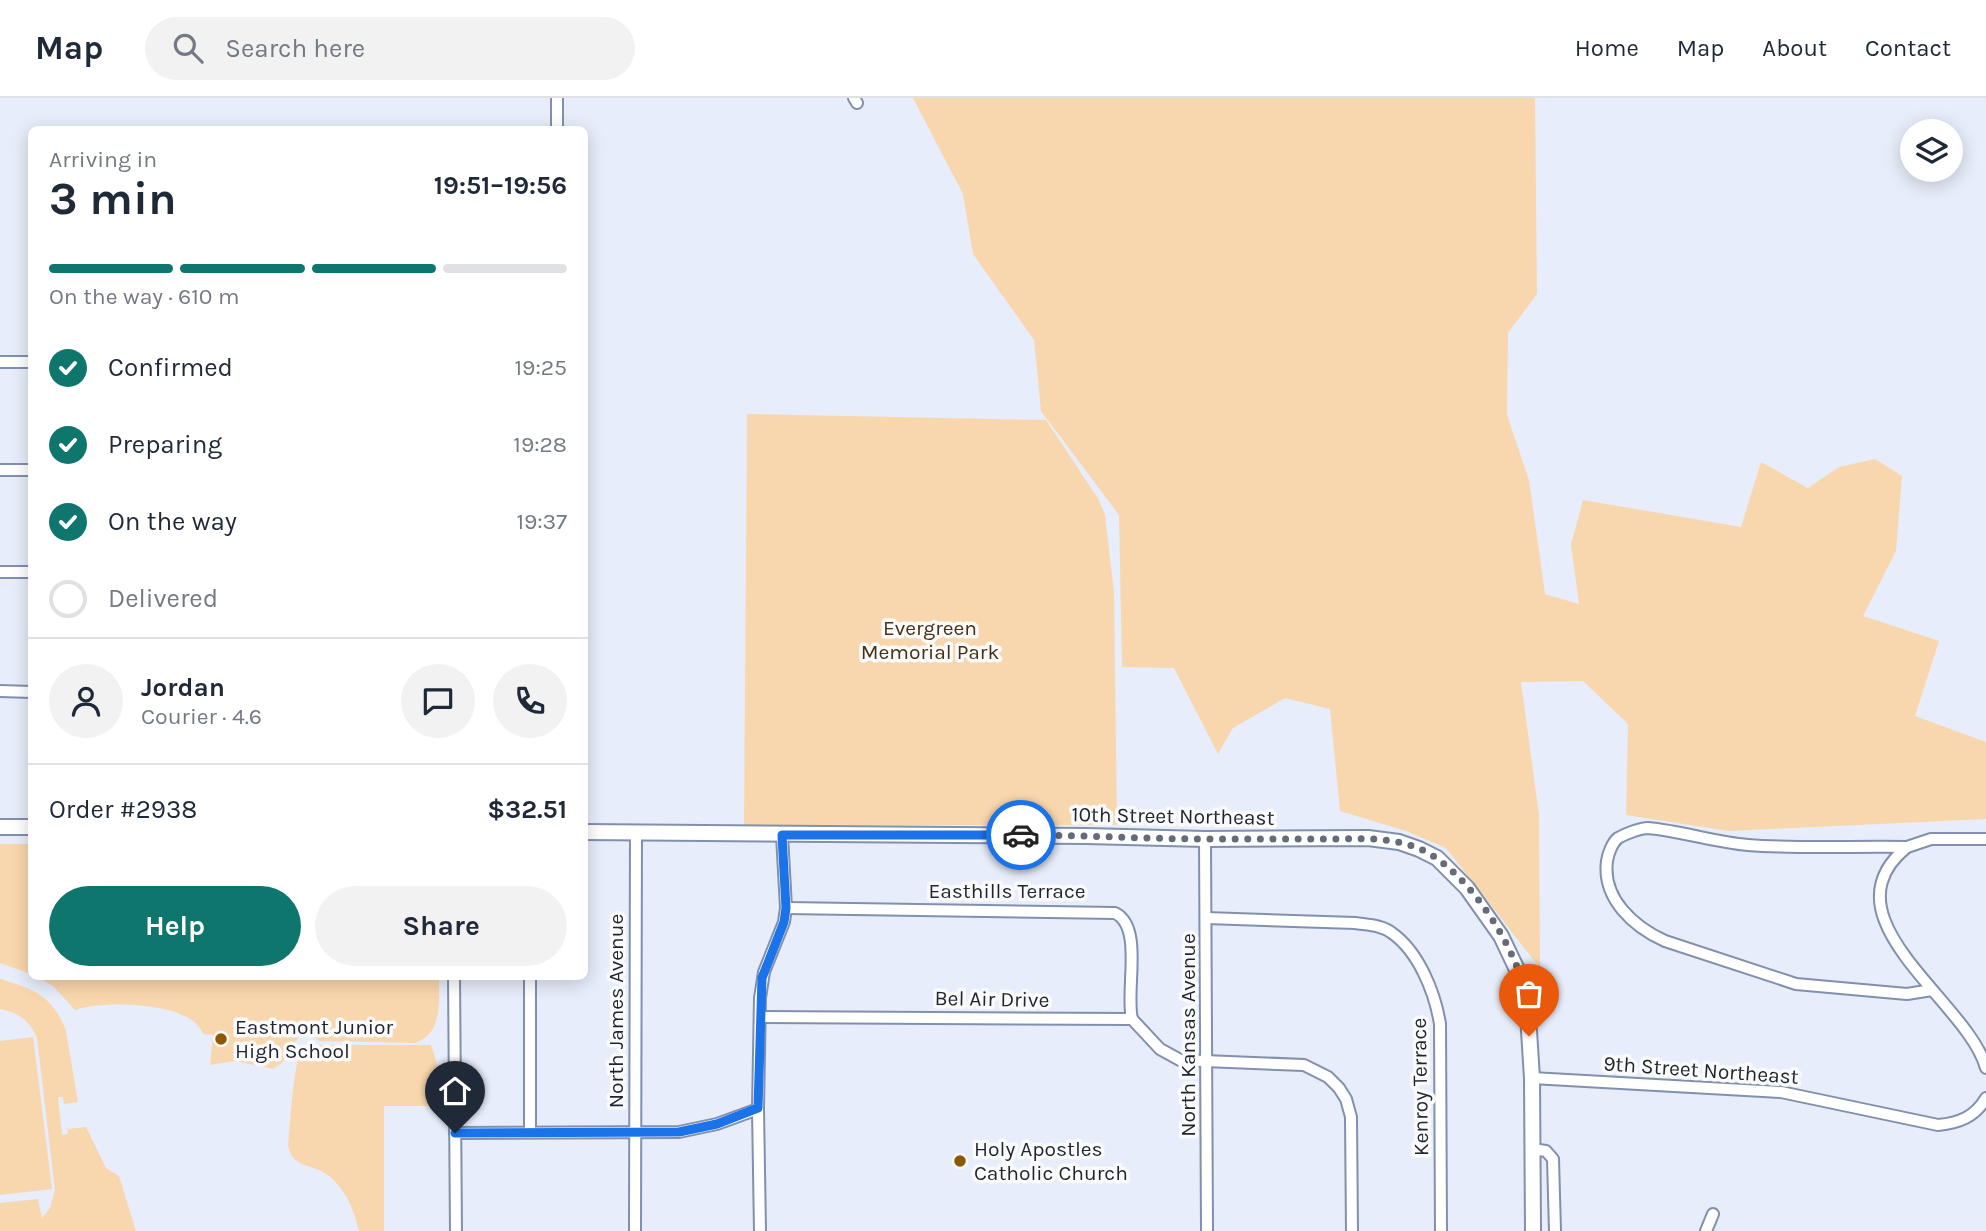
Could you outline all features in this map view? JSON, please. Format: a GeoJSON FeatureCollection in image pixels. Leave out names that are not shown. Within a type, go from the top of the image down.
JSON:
{"type":"FeatureCollection","features":[{"type":"Feature","properties":{"kind":"main road"},"geometry":{"type":"LineString","coordinates":[[0,827],[28,827]]}},
{"type":"Feature","properties":{"kind":"main road","name":"10th Street Northeast"},"geometry":{"type":"LineString","coordinates":[[588,832],[1205,839],[1368,838],[1399,842],[1437,858],[1467,888],[1502,936],[1521,978],[1528,1015],[1532,1078],[1533,1231]]}},
{"type":"Feature","properties":{"kind":"street"},"geometry":{"type":"LineString","coordinates":[[557,98],[557,126]]}},
{"type":"Feature","properties":{"kind":"street"},"geometry":{"type":"LineString","coordinates":[[0,362],[28,362]]}},
{"type":"Feature","properties":{"kind":"street"},"geometry":{"type":"LineString","coordinates":[[0,470],[28,470]]}},
{"type":"Feature","properties":{"kind":"street"},"geometry":{"type":"LineString","coordinates":[[0,572],[28,572]]}},
{"type":"Feature","properties":{"kind":"street"},"geometry":{"type":"LineString","coordinates":[[0,691],[28,692]]}},
{"type":"Feature","properties":{"kind":"street"},"geometry":{"type":"LineString","coordinates":[[1932,990],[1907,995],[1796,984],[1651,935],[1632,921],[1618,905],[1606,871],[1608,853],[1617,839],[1645,828],[1748,845],[1907,847],[1931,839],[1986,839]]}},
{"type":"Feature","properties":{"kind":"street","name":"North James Avenue"},"geometry":{"type":"LineString","coordinates":[[635,1231],[636,832]]}},
{"type":"Feature","properties":{"kind":"street"},"geometry":{"type":"LineString","coordinates":[[760,1231],[758,1108],[762,978],[784,922],[786,908],[782,835]]}},
{"type":"Feature","properties":{"kind":"street","name":"North Kansas Avenue"},"geometry":{"type":"LineString","coordinates":[[1205,839],[1207,1231]]}},
{"type":"Feature","properties":{"kind":"street"},"geometry":{"type":"LineString","coordinates":[[1907,847],[1886,872],[1880,896],[1884,920],[1895,942],[1971,1039],[1986,1068]]}},
{"type":"Feature","properties":{"kind":"street","name":"Easthills Terrace"},"geometry":{"type":"LineString","coordinates":[[786,908],[1115,913],[1125,920],[1131,934],[1132,1019]]}},
{"type":"Feature","properties":{"kind":"street","name":"Kenroy Terrace"},"geometry":{"type":"LineString","coordinates":[[1206,918],[1355,923],[1377,926],[1391,932],[1403,943],[1436,1000],[1440,1024],[1441,1231]]}},
{"type":"Feature","properties":{"kind":"street"},"geometry":{"type":"LineString","coordinates":[[454,980],[456,1231]]}},
{"type":"Feature","properties":{"kind":"street"},"geometry":{"type":"LineString","coordinates":[[530,980],[530,1132]]}},
{"type":"Feature","properties":{"kind":"street","name":"Bel Air Drive"},"geometry":{"type":"LineString","coordinates":[[760,1017],[1132,1019]]}},
{"type":"Feature","properties":{"kind":"street"},"geometry":{"type":"LineString","coordinates":[[1132,1019],[1167,1055],[1185,1061],[1304,1065],[1322,1073],[1339,1088],[1349,1107],[1352,1129],[1352,1231]]}},
{"type":"Feature","properties":{"kind":"street","name":"9th Street Northeast"},"geometry":{"type":"LineString","coordinates":[[1532,1078],[1781,1092],[1938,1125],[1961,1121],[1985,1102]]}},
{"type":"Feature","properties":{"kind":"street"},"geometry":{"type":"LineString","coordinates":[[455,1133],[635,1134],[692,1131],[758,1108]]}},
{"type":"Feature","properties":{"kind":"street"},"geometry":{"type":"LineString","coordinates":[[1532,1149],[1546,1151],[1553,1159],[1555,1231]]}},
{"type":"Feature","properties":{"kind":"street"},"geometry":{"type":"LineString","coordinates":[[1706,1231],[1713,1214]]}},
{"type":"Feature","properties":{"kind":"green space"},"geometry":{"type":"Polygon","coordinates":[[[913,98],[1535,98],[1537,294],[1508,333],[1507,415],[1529,480],[1545,594],[1579,604],[1571,545],[1583,500],[1741,527],[1761,462],[1808,488],[1839,467],[1875,459],[1902,476],[1896,551],[1863,616],[1939,641],[1915,716],[1986,742],[1986,819],[1729,831],[1626,815],[1628,724],[1583,681],[1521,682],[1539,815],[1540,968],[1446,848],[1406,831],[1340,811],[1330,709],[1285,698],[1233,728],[1218,754],[1174,668],[1122,667],[1119,515],[1041,411],[1034,340],[973,254],[963,194],[913,98]]]}},
{"type":"Feature","properties":{"kind":"green space","name":"Evergreen Memorial Park"},"geometry":{"type":"Polygon","coordinates":[[[747,414],[1046,420],[1099,500],[1105,515],[1114,592],[1117,825],[744,825],[747,414]]]}},
{"type":"Feature","properties":{"kind":"green space"},"geometry":{"type":"Polygon","coordinates":[[[0,844],[28,844],[28,973],[0,963],[0,844]]]}},
{"type":"Feature","properties":{"kind":"green space"},"geometry":{"type":"Polygon","coordinates":[[[0,979],[23,986],[41,996],[61,1019],[66,1031],[78,1102],[64,1104],[63,1097],[58,1097],[62,1135],[68,1134],[67,1129],[86,1127],[106,1168],[119,1176],[136,1231],[0,1231],[0,1203],[38,1199],[42,1218],[50,1208],[55,1190],[37,1038],[23,1018],[0,1009],[0,979]]]}},
{"type":"Feature","properties":{"kind":"green space"},"geometry":{"type":"Polygon","coordinates":[[[42,980],[439,980],[439,1006],[431,1032],[415,1043],[319,1041],[312,1035],[300,1035],[282,1063],[273,1069],[234,1061],[210,1065],[213,1035],[203,1034],[195,1023],[182,1015],[165,1009],[124,1004],[75,1010],[53,986],[42,980]]]}},
{"type":"Feature","properties":{"kind":"green space"},"geometry":{"type":"Polygon","coordinates":[[[33,1037],[52,1189],[0,1195],[0,1041],[33,1037]]]}},
{"type":"Feature","properties":{"kind":"green space"},"geometry":{"type":"Polygon","coordinates":[[[316,1045],[431,1045],[439,1075],[442,1106],[384,1106],[384,1231],[359,1231],[351,1207],[333,1179],[298,1162],[288,1146],[298,1059],[304,1049],[316,1045]]]}},
{"type":"Feature","properties":{"kind":"way so far"},"geometry":{"type":"LineString","coordinates":[[1021,835],[1205,839],[1368,838],[1399,842],[1419,849],[1437,858],[1453,872],[1502,936],[1521,978],[1529,1036]]}},
{"type":"Feature","properties":{"kind":"place","name":"Eastmont Junior High School"},"geometry":{"type":"Point","coordinates":[221,1039]}},
{"type":"Feature","properties":{"kind":"place","name":"Holy Apostles Catholic Church"},"geometry":{"type":"Point","coordinates":[960,1161]}},
{"type":"Feature","properties":{"kind":"route"},"geometry":{"type":"LineString","coordinates":[[455,1133],[635,1134],[692,1131],[758,1108],[762,978],[780,934],[786,908],[787,886],[782,835],[1021,835]]}}]}
